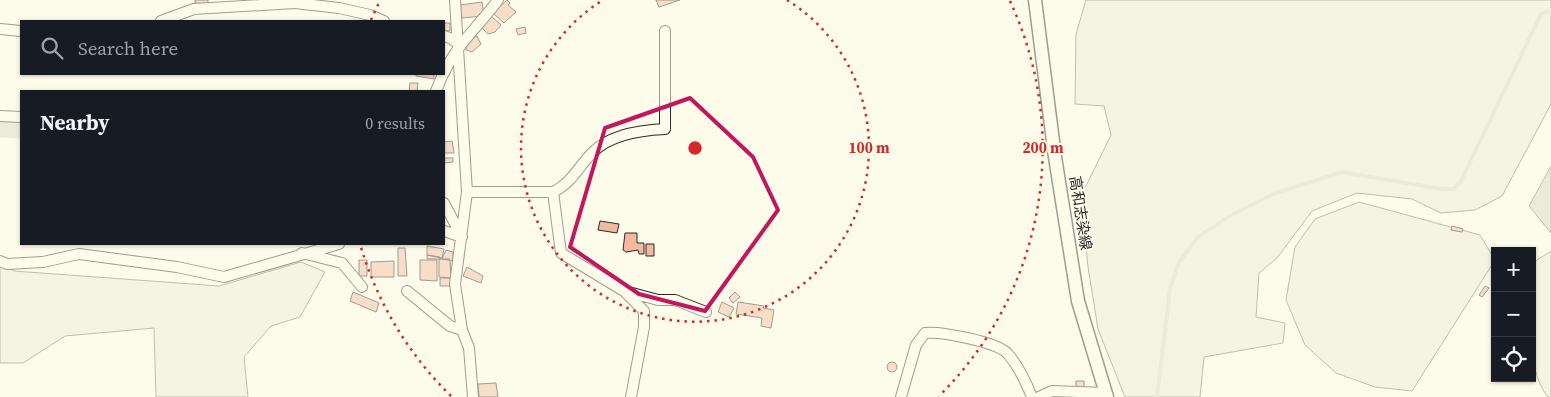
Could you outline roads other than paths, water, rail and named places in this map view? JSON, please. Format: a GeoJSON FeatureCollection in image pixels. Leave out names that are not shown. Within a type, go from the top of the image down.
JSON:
{"type":"FeatureCollection","features":[{"type":"Feature","properties":{"kind":"street"},"geometry":{"type":"LineString","coordinates":[[454,0],[467,192],[455,284],[462,330],[469,348],[473,397]]}},
{"type":"Feature","properties":{"kind":"street"},"geometry":{"type":"LineString","coordinates":[[445,71],[458,45],[483,22],[498,0]]}},
{"type":"Feature","properties":{"kind":"street","name":"高和志染線"},"geometry":{"type":"LineString","coordinates":[[1035,0],[1078,302],[1106,395]]}},
{"type":"Feature","properties":{"kind":"street"},"geometry":{"type":"LineString","coordinates":[[163,20],[194,9],[295,3],[339,8],[370,15],[382,20]]}},
{"type":"Feature","properties":{"kind":"street"},"geometry":{"type":"LineString","coordinates":[[0,29],[20,31]]}},
{"type":"Feature","properties":{"kind":"street"},"geometry":{"type":"LineString","coordinates":[[467,192],[553,192],[563,188],[593,152],[604,143],[641,131],[665,129],[665,31]]}},
{"type":"Feature","properties":{"kind":"street"},"geometry":{"type":"LineString","coordinates":[[445,36],[452,39],[458,45]]}},
{"type":"Feature","properties":{"kind":"street"},"geometry":{"type":"LineString","coordinates":[[436,90],[443,75]]}},
{"type":"Feature","properties":{"kind":"street"},"geometry":{"type":"LineString","coordinates":[[0,116],[20,116]]}},
{"type":"Feature","properties":{"kind":"street"},"geometry":{"type":"LineString","coordinates":[[553,192],[561,253],[624,291],[644,311],[644,327],[631,397]]}},
{"type":"Feature","properties":{"kind":"street"},"geometry":{"type":"LineString","coordinates":[[445,205],[462,236]]}},
{"type":"Feature","properties":{"kind":"street"},"geometry":{"type":"LineString","coordinates":[[445,231],[462,236]]}},
{"type":"Feature","properties":{"kind":"street"},"geometry":{"type":"LineString","coordinates":[[0,261],[7,264],[43,262],[79,254],[177,267],[224,276],[335,245]]}},
{"type":"Feature","properties":{"kind":"street"},"geometry":{"type":"LineString","coordinates":[[301,253],[342,264],[362,287]]}},
{"type":"Feature","properties":{"kind":"street"},"geometry":{"type":"LineString","coordinates":[[407,291],[450,326],[462,330]]}},
{"type":"Feature","properties":{"kind":"street"},"geometry":{"type":"LineString","coordinates":[[624,291],[658,300],[675,300],[706,312]]}},
{"type":"Feature","properties":{"kind":"street"},"geometry":{"type":"LineString","coordinates":[[901,397],[916,345],[925,332],[936,332],[965,338],[1007,353],[1024,378],[1032,397]]}},
{"type":"Feature","properties":{"kind":"street"},"geometry":{"type":"LineString","coordinates":[[1039,397],[1052,391],[1106,395]]}},
{"type":"Feature","properties":{"kind":"waterway"},"geometry":{"type":"LineString","coordinates":[[1157,397],[1170,289],[1179,262],[1198,237],[1230,216],[1276,193],[1342,172],[1441,189],[1454,189],[1461,181],[1541,14],[1551,10]]}},
{"type":"Feature","properties":{"kind":"waterway"},"geometry":{"type":"LineString","coordinates":[[0,127],[20,128]]}}]}
